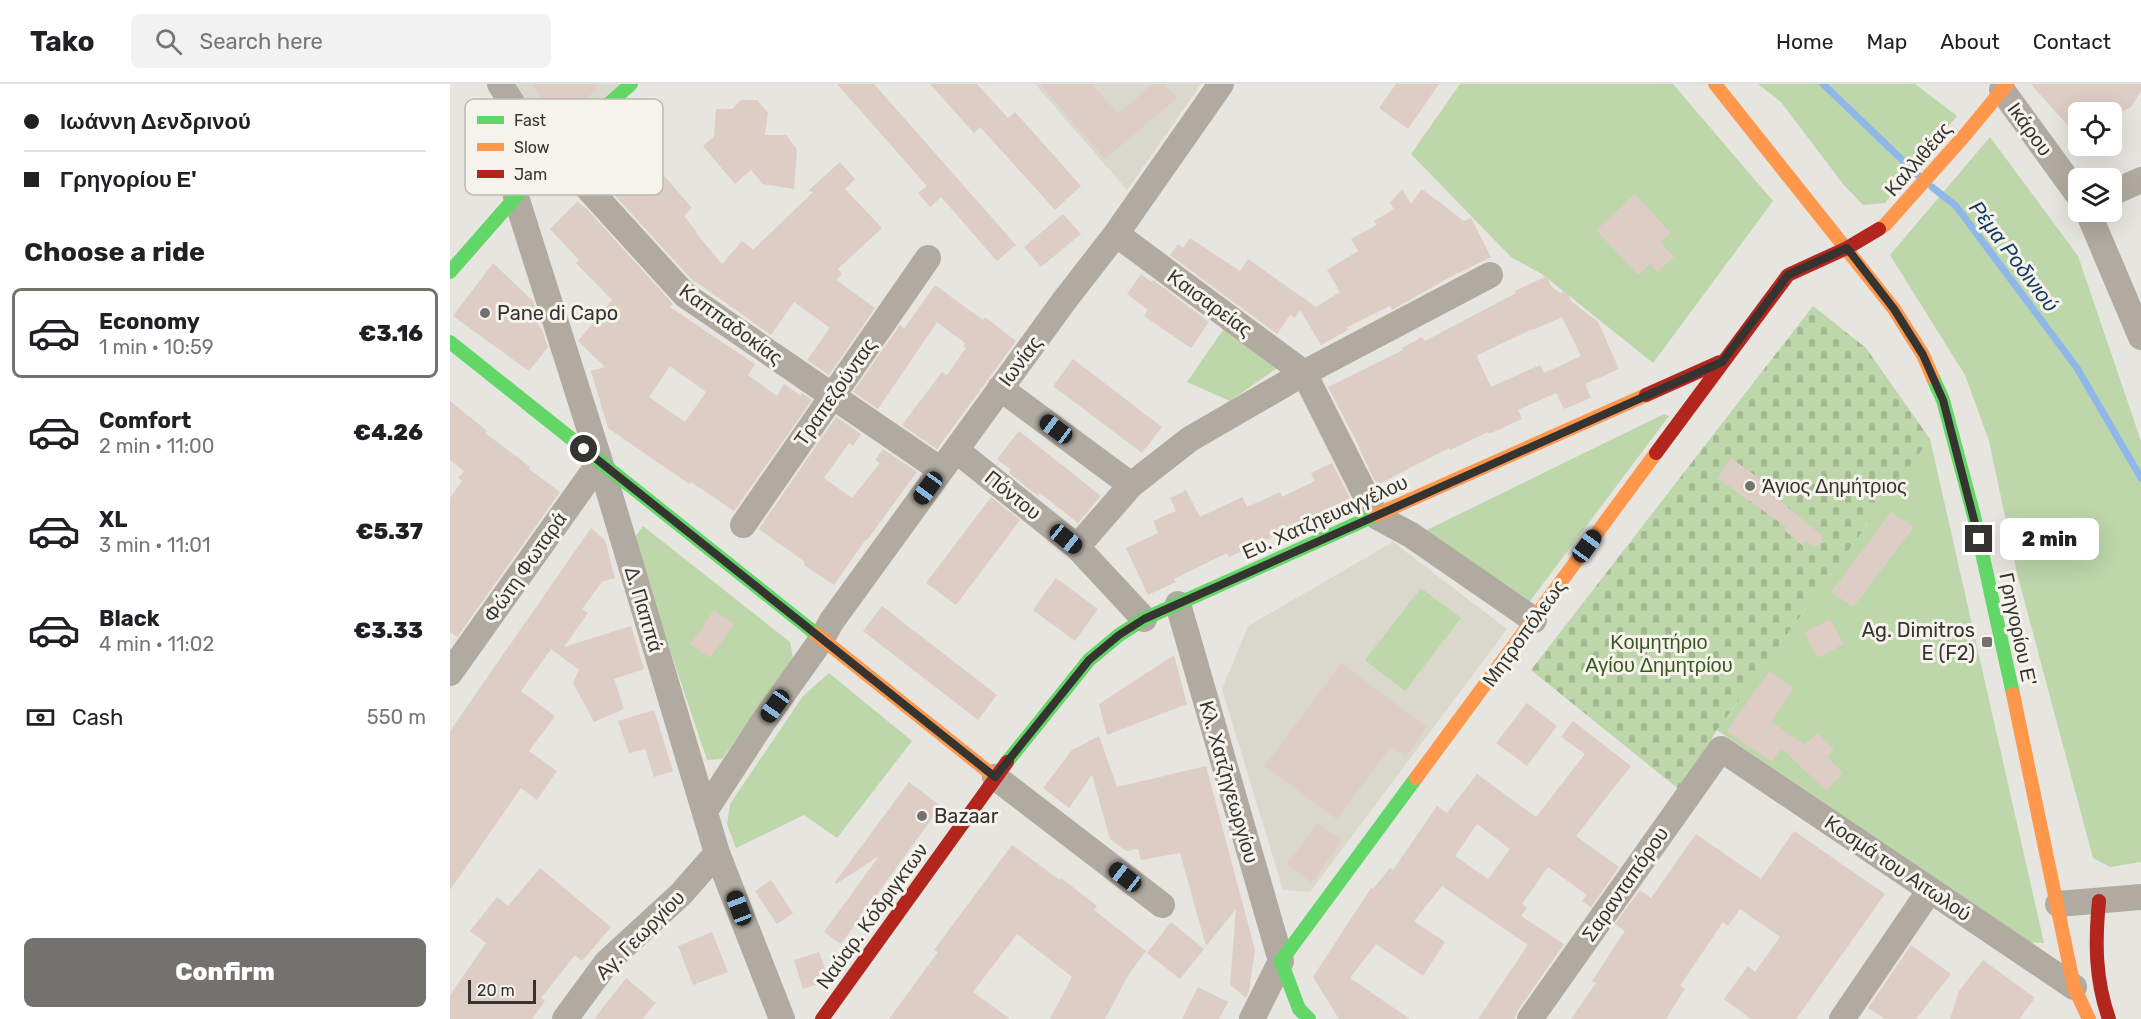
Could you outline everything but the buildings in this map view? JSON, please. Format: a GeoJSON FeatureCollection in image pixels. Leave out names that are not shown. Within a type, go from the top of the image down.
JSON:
{"type":"FeatureCollection","features":[{"type":"Feature","properties":{"kind":"street","name":"Καππαδοκίας"},"geometry":{"type":"LineString","coordinates":[[500,84],[510,99]]}},
{"type":"Feature","properties":{"kind":"street"},"geometry":{"type":"LineString","coordinates":[[614,99],[631,84]]}},
{"type":"Feature","properties":{"kind":"street","name":"Ιωνίας"},"geometry":{"type":"LineString","coordinates":[[705,811],[763,722],[822,639],[831,622],[1000,388],[1116,234],[1221,84]]}},
{"type":"Feature","properties":{"kind":"street","name":"Γρηγορίου Ε'"},"geometry":{"type":"LineString","coordinates":[[1715,84],[1894,309],[1923,355],[1943,400],[1974,516],[2078,992]]}},
{"type":"Feature","properties":{"kind":"street","name":"Καλλιθέας"},"geometry":{"type":"LineString","coordinates":[[1847,248],[1885,225],[2005,87]]}},
{"type":"Feature","properties":{"kind":"street","name":"Ικάρου"},"geometry":{"type":"LineString","coordinates":[[2005,87],[2068,180]]}},
{"type":"Feature","properties":{"kind":"street"},"geometry":{"type":"LineString","coordinates":[[2122,189],[2141,180]]}},
{"type":"Feature","properties":{"kind":"street","name":"Καππαδοκίας"},"geometry":{"type":"LineString","coordinates":[[594,195],[685,295],[935,466]]}},
{"type":"Feature","properties":{"kind":"street"},"geometry":{"type":"LineString","coordinates":[[450,272],[516,196]]}},
{"type":"Feature","properties":{"kind":"street","name":"Δ. Παππά"},"geometry":{"type":"LineString","coordinates":[[516,196],[600,462],[717,852],[782,1019]]}},
{"type":"Feature","properties":{"kind":"street"},"geometry":{"type":"LineString","coordinates":[[2092,222],[2141,337]]}},
{"type":"Feature","properties":{"kind":"street","name":"Καισαρείας"},"geometry":{"type":"LineString","coordinates":[[1116,234],[1304,373],[1376,516]]}},
{"type":"Feature","properties":{"kind":"street","name":"Μητροπόλεως"},"geometry":{"type":"LineString","coordinates":[[1252,1019],[1281,961],[1788,275],[1847,248]]}},
{"type":"Feature","properties":{"kind":"street","name":"Τραπεζούντας"},"geometry":{"type":"LineString","coordinates":[[743,525],[928,258]]}},
{"type":"Feature","properties":{"kind":"street"},"geometry":{"type":"LineString","coordinates":[[1077,548],[1131,485],[1190,439],[1304,373],[1490,275]]}},
{"type":"Feature","properties":{"kind":"street"},"geometry":{"type":"LineString","coordinates":[[450,342],[995,777],[1162,905]]}},
{"type":"Feature","properties":{"kind":"street","name":"Ευ. Χατζηευαγγέλου"},"geometry":{"type":"LineString","coordinates":[[995,777],[1089,660],[1119,635],[1144,619],[1722,362]]}},
{"type":"Feature","properties":{"kind":"street"},"geometry":{"type":"LineString","coordinates":[[1000,388],[1131,485]]}},
{"type":"Feature","properties":{"kind":"street","name":"Πόντου"},"geometry":{"type":"LineString","coordinates":[[956,450],[1077,548],[1144,619]]}},
{"type":"Feature","properties":{"kind":"street","name":"Φώτη Φωταρά"},"geometry":{"type":"LineString","coordinates":[[450,673],[600,462]]}},
{"type":"Feature","properties":{"kind":"street"},"geometry":{"type":"LineString","coordinates":[[1376,516],[1411,535],[1534,620]]}},
{"type":"Feature","properties":{"kind":"street","name":"Κλ. Χατζηγεωργίου"},"geometry":{"type":"LineString","coordinates":[[1178,604],[1281,961]]}},
{"type":"Feature","properties":{"kind":"street","name":"Κοσμά του Αιτωλού"},"geometry":{"type":"LineString","coordinates":[[1721,749],[2078,992]]}},
{"type":"Feature","properties":{"kind":"street","name":"Σαρανταπόρου"},"geometry":{"type":"LineString","coordinates":[[1530,1019],[1721,749]]}},
{"type":"Feature","properties":{"kind":"street","name":"Ναύαρ. Κόδριγκτων"},"geometry":{"type":"LineString","coordinates":[[822,1019],[995,777]]}},
{"type":"Feature","properties":{"kind":"street","name":"Αγ. Γεωργίου"},"geometry":{"type":"LineString","coordinates":[[565,1019],[607,962],[681,894],[717,852]]}},
{"type":"Feature","properties":{"kind":"street"},"geometry":{"type":"LineString","coordinates":[[1842,1019],[1930,890]]}},
{"type":"Feature","properties":{"kind":"street"},"geometry":{"type":"LineString","coordinates":[[2058,904],[2141,897]]}},
{"type":"Feature","properties":{"kind":"street"},"geometry":{"type":"LineString","coordinates":[[2089,1019],[2078,992],[2095,945],[2099,901]]}},
{"type":"Feature","properties":{"kind":"street"},"geometry":{"type":"LineString","coordinates":[[1281,961],[1299,1009],[1309,1019]]}},
{"type":"Feature","properties":{"kind":"street"},"geometry":{"type":"LineString","coordinates":[[2078,992],[2109,1019]]}},
{"type":"Feature","properties":{"kind":"shaded area"},"geometry":{"type":"Polygon","coordinates":[[[507,84],[627,84],[609,99],[517,99],[507,84]]]}},
{"type":"Feature","properties":{"kind":"shaded area"},"geometry":{"type":"Polygon","coordinates":[[[1035,84],[1201,84],[1127,190],[1035,84]]]}},
{"type":"Feature","properties":{"kind":"shaded area"},"geometry":{"type":"Polygon","coordinates":[[[1393,542],[1507,629],[1310,892],[1283,890],[1222,689],[1248,626],[1393,542]]]}},
{"type":"Feature","properties":{"kind":"green space"},"geometry":{"type":"Polygon","coordinates":[[[1460,84],[1673,84],[1773,201],[1653,363],[1542,274],[1511,257],[1411,154],[1460,84]]]}},
{"type":"Feature","properties":{"kind":"green space"},"geometry":{"type":"Polygon","coordinates":[[[1758,84],[1915,84],[1957,116],[1885,203],[1863,205],[1843,184],[1781,102],[1758,84]]]}},
{"type":"Feature","properties":{"kind":"green space"},"geometry":{"type":"Polygon","coordinates":[[[1990,137],[2078,256],[2141,441],[2141,862],[2110,867],[2093,858],[2017,573],[1989,441],[1965,375],[1890,255],[1990,137]]]}},
{"type":"Feature","properties":{"kind":"green space","name":"Κοιμητήριο Αγίου Δημητρίου"},"geometry":{"type":"Polygon","coordinates":[[[1813,306],[1866,348],[1930,439],[1717,730],[1681,791],[1531,670],[1813,306]]]}},
{"type":"Feature","properties":{"kind":"green space"},"geometry":{"type":"Polygon","coordinates":[[[1225,327],[1277,368],[1230,401],[1187,382],[1225,327]]]}},
{"type":"Feature","properties":{"kind":"green space"},"geometry":{"type":"Polygon","coordinates":[[[1664,414],[1669,416],[1527,605],[1427,530],[1664,414]]]}},
{"type":"Feature","properties":{"kind":"green space"},"geometry":{"type":"Polygon","coordinates":[[[1930,439],[2044,943],[2028,942],[1717,730],[1930,439]]]}},
{"type":"Feature","properties":{"kind":"green space"},"geometry":{"type":"Polygon","coordinates":[[[643,526],[790,642],[793,658],[722,759],[707,760],[633,540],[643,526]]]}},
{"type":"Feature","properties":{"kind":"green space"},"geometry":{"type":"Polygon","coordinates":[[[1421,588],[1461,618],[1405,691],[1365,660],[1421,588]]]}},
{"type":"Feature","properties":{"kind":"green space"},"geometry":{"type":"Polygon","coordinates":[[[829,673],[912,741],[837,838],[804,815],[736,848],[727,824],[730,804],[803,696],[829,673]]]}},
{"type":"Feature","properties":{"kind":"waterway","name":"Ρέμα Ροδινιού"},"geometry":{"type":"LineString","coordinates":[[1823,84],[1919,176]]}},
{"type":"Feature","properties":{"kind":"waterway","name":"Ρέμα Ροδινιού"},"geometry":{"type":"LineString","coordinates":[[1932,187],[1956,206],[2077,368],[2141,478]]}},
{"type":"Feature","properties":{"kind":"traffic: fast"},"geometry":{"type":"LineString","coordinates":[[614,99],[631,84]]}},
{"type":"Feature","properties":{"kind":"traffic: fast"},"geometry":{"type":"LineString","coordinates":[[450,272],[517,195]]}},
{"type":"Feature","properties":{"kind":"traffic: fast"},"geometry":{"type":"LineString","coordinates":[[450,342],[816,634]]}},
{"type":"Feature","properties":{"kind":"traffic: fast"},"geometry":{"type":"LineString","coordinates":[[1933,378],[1943,400],[1974,516],[2013,694]]}},
{"type":"Feature","properties":{"kind":"traffic: fast"},"geometry":{"type":"LineString","coordinates":[[1007,762],[1089,660],[1119,635],[1144,619],[1376,515]]}},
{"type":"Feature","properties":{"kind":"traffic: fast"},"geometry":{"type":"LineString","coordinates":[[1309,1019],[1299,1009],[1281,961],[1416,778]]}},
{"type":"Feature","properties":{"kind":"traffic: slow"},"geometry":{"type":"LineString","coordinates":[[1715,84],[1894,309],[1923,355],[1933,378]]}},
{"type":"Feature","properties":{"kind":"traffic: slow"},"geometry":{"type":"LineString","coordinates":[[1879,229],[1965,135],[2007,84]]}},
{"type":"Feature","properties":{"kind":"traffic: slow"},"geometry":{"type":"LineString","coordinates":[[1376,515],[1646,395]]}},
{"type":"Feature","properties":{"kind":"traffic: slow"},"geometry":{"type":"LineString","coordinates":[[1416,778],[1656,453]]}},
{"type":"Feature","properties":{"kind":"traffic: slow"},"geometry":{"type":"LineString","coordinates":[[816,634],[995,777]]}},
{"type":"Feature","properties":{"kind":"traffic: slow"},"geometry":{"type":"LineString","coordinates":[[2013,694],[2074,987],[2089,1019]]}},
{"type":"Feature","properties":{"kind":"traffic: jam"},"geometry":{"type":"LineString","coordinates":[[1656,453],[1788,275],[1847,248],[1879,229]]}},
{"type":"Feature","properties":{"kind":"traffic: jam"},"geometry":{"type":"LineString","coordinates":[[1646,395],[1720,362]]}},
{"type":"Feature","properties":{"kind":"traffic: jam"},"geometry":{"type":"LineString","coordinates":[[822,1019],[1007,762]]}},
{"type":"Feature","properties":{"kind":"traffic: jam"},"geometry":{"type":"LineString","coordinates":[[2099,901],[2097,960],[2104,1004],[2109,1019]]}},
{"type":"Feature","properties":{"kind":"place","name":"Pane di Capo"},"geometry":{"type":"Point","coordinates":[485,313]}},
{"type":"Feature","properties":{"kind":"place","name":"Άγιος Δημήτριος"},"geometry":{"type":"Point","coordinates":[1750,486]}},
{"type":"Feature","properties":{"kind":"place","name":"Ag. Dimitros E (F2)"},"geometry":{"type":"Point","coordinates":[1987,642]}},
{"type":"Feature","properties":{"kind":"place","name":"Bazaar"},"geometry":{"type":"Point","coordinates":[922,816]}},
{"type":"Feature","properties":{"kind":"route"},"geometry":{"type":"LineString","coordinates":[[584,449],[995,777],[1089,660],[1131,627],[1144,619],[1722,362],[1788,275],[1847,248],[1894,309],[1923,355],[1943,400],[1979,539]]}}]}
